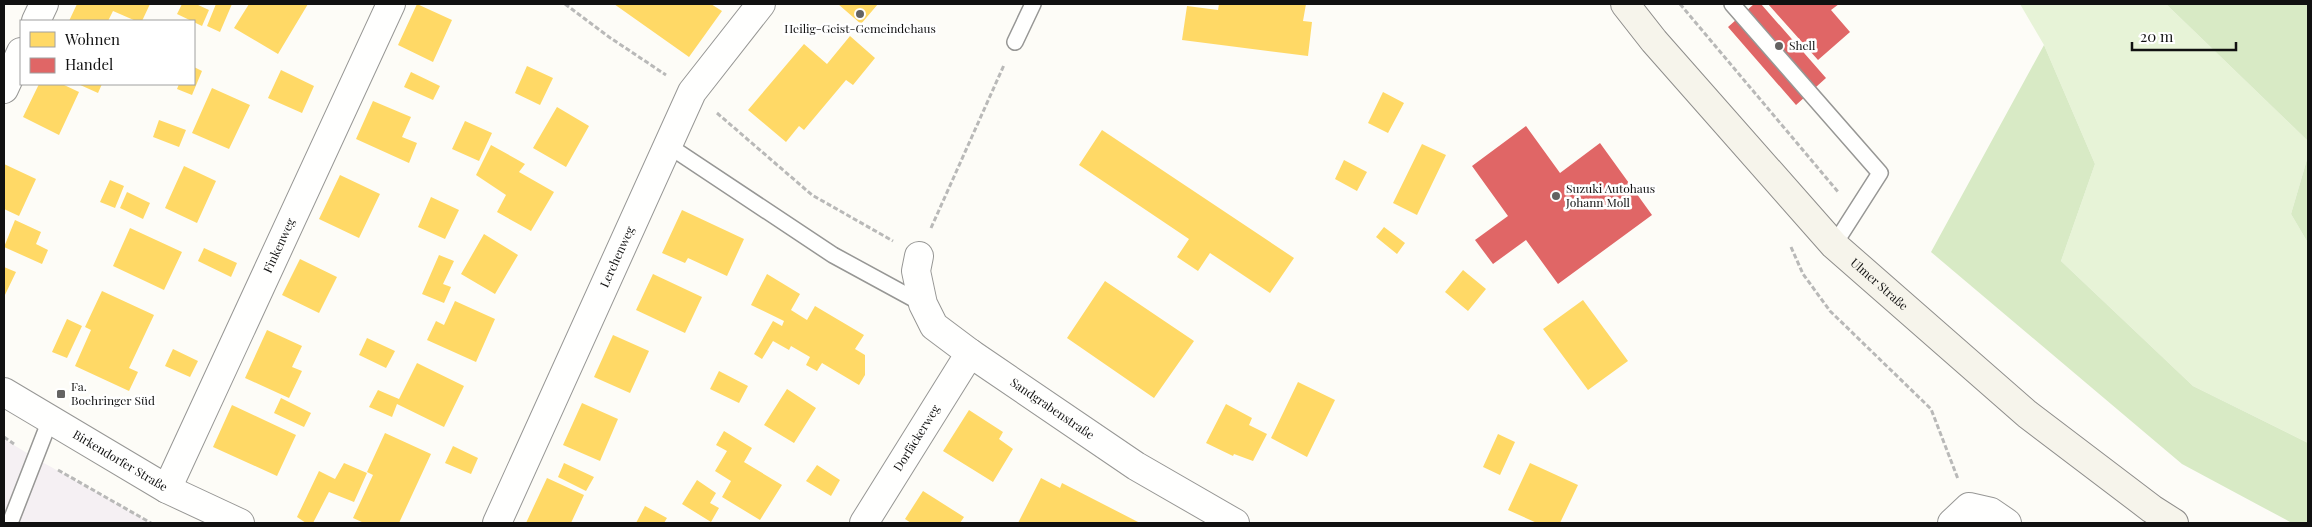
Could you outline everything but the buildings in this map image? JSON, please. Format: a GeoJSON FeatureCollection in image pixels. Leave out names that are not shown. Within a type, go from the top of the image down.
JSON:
{"type":"FeatureCollection","features":[{"type":"Feature","properties":{"kind":"main road","name":"Ulmer Straße"},"geometry":{"type":"LineString","coordinates":[[1632,6],[1654,41],[1834,245],[2027,414],[2152,509],[2174,523]]}},
{"type":"Feature","properties":{"kind":"street"},"geometry":{"type":"LineString","coordinates":[[36,20],[44,4]]}},
{"type":"Feature","properties":{"kind":"street","name":"Finkenweg"},"geometry":{"type":"LineString","coordinates":[[168,489],[391,4]]}},
{"type":"Feature","properties":{"kind":"street","name":"Lerchenweg"},"geometry":{"type":"LineString","coordinates":[[497,523],[692,92],[761,4]]}},
{"type":"Feature","properties":{"kind":"street"},"geometry":{"type":"LineString","coordinates":[[4,89],[20,54]]}},
{"type":"Feature","properties":{"kind":"street","name":"Sandgrabenstraße"},"geometry":{"type":"LineString","coordinates":[[919,256],[916,271],[923,304],[934,326],[970,353],[1136,466],[1235,523]]}},
{"type":"Feature","properties":{"kind":"street","name":"Dorfäckerweg"},"geometry":{"type":"LineString","coordinates":[[864,523],[970,353]]}},
{"type":"Feature","properties":{"kind":"street","name":"Birkendorfer Straße"},"geometry":{"type":"LineString","coordinates":[[4,392],[168,489],[240,523]]}},
{"type":"Feature","properties":{"kind":"street"},"geometry":{"type":"LineString","coordinates":[[1960,515],[1990,512],[2007,523]]}},
{"type":"Feature","properties":{"kind":"lane"},"geometry":{"type":"LineString","coordinates":[[1015,42],[1032,4]]}},
{"type":"Feature","properties":{"kind":"lane"},"geometry":{"type":"LineString","coordinates":[[1732,4],[1880,173],[1834,245]]}},
{"type":"Feature","properties":{"kind":"lane"},"geometry":{"type":"LineString","coordinates":[[669,146],[834,255],[923,304]]}},
{"type":"Feature","properties":{"kind":"lane"},"geometry":{"type":"LineString","coordinates":[[10,523],[50,420]]}},
{"type":"Feature","properties":{"kind":"path"},"geometry":{"type":"LineString","coordinates":[[564,4],[609,37],[692,92],[812,195],[919,256],[967,144],[1015,42]]}},
{"type":"Feature","properties":{"kind":"path"},"geometry":{"type":"LineString","coordinates":[[1680,4],[1855,213]]}},
{"type":"Feature","properties":{"kind":"path"},"geometry":{"type":"LineString","coordinates":[[1788,239],[1802,274],[1830,311],[1932,409],[1960,515]]}},
{"type":"Feature","properties":{"kind":"path"},"geometry":{"type":"LineString","coordinates":[[4,437],[35,458],[151,523]]}},
{"type":"Feature","properties":{"kind":"shaded area"},"geometry":{"type":"Polygon","coordinates":[[[4,439],[35,458],[151,523],[4,523],[4,439]]]}},
{"type":"Feature","properties":{"kind":"green space"},"geometry":{"type":"Polygon","coordinates":[[[2020,4],[2166,4],[2308,141],[2308,156],[2291,214],[2308,243],[2308,443],[2193,386],[2061,261],[2095,164],[2044,45],[2020,4]]]}},
{"type":"Feature","properties":{"kind":"green space"},"geometry":{"type":"Polygon","coordinates":[[[2166,4],[2308,4],[2308,141],[2166,4]]]}},
{"type":"Feature","properties":{"kind":"green space"},"geometry":{"type":"Polygon","coordinates":[[[2044,45],[2095,164],[2061,261],[2193,386],[2308,443],[2308,523],[2292,523],[2182,464],[1931,252],[2044,45]]]}},
{"type":"Feature","properties":{"kind":"green space"},"geometry":{"type":"Polygon","coordinates":[[[2308,156],[2308,243],[2291,214],[2308,156]]]}},
{"type":"Feature","properties":{"kind":"place","name":"Heilig-Geist-Gemeindehaus"},"geometry":{"type":"Point","coordinates":[860,14]}},
{"type":"Feature","properties":{"kind":"place","name":"Shell"},"geometry":{"type":"Point","coordinates":[1779,46]}},
{"type":"Feature","properties":{"kind":"place","name":"Suzuki Autohaus Johann Moll"},"geometry":{"type":"Point","coordinates":[1556,196]}},
{"type":"Feature","properties":{"kind":"place","name":"Fa. Boehringer Süd"},"geometry":{"type":"Point","coordinates":[61,394]}}]}
